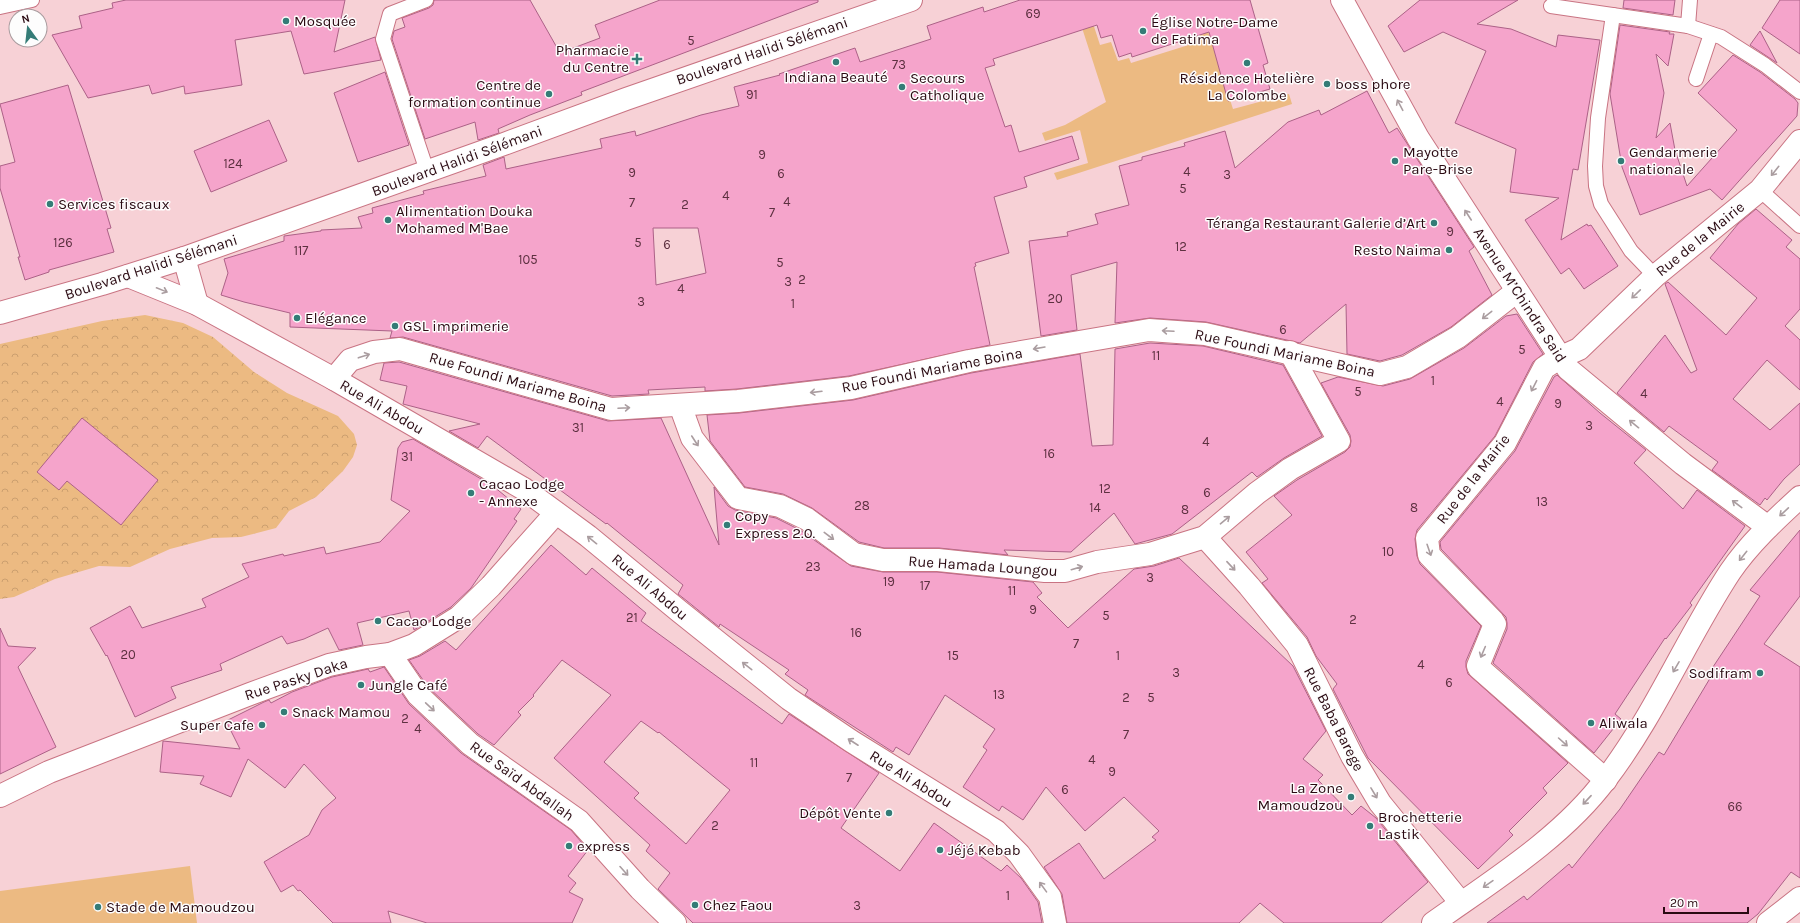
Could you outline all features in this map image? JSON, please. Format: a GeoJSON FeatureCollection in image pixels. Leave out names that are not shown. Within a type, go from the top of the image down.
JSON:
{"type":"FeatureCollection","features":[{"type":"Feature","properties":{"kind":"street","name":"Boulevard Halidi Sélémani"},"geometry":{"type":"LineString","coordinates":[[0,314],[184,258],[634,96],[911,0]]}},
{"type":"Feature","properties":{"kind":"street","name":"Avenue M’Chindra Said"},"geometry":{"type":"LineString","coordinates":[[1342,0],[1418,138],[1559,358],[1568,369],[1683,464],[1768,527]]}},
{"type":"Feature","properties":{"kind":"street","name":"Rue de la Mairie"},"geometry":{"type":"LineString","coordinates":[[1606,780],[1479,668],[1478,666],[1495,624],[1493,620],[1429,554],[1426,544],[1427,538],[1505,443],[1544,368],[1559,358],[1579,349],[1654,276],[1760,190],[1800,141]]}},
{"type":"Feature","properties":{"kind":"street"},"geometry":{"type":"LineString","coordinates":[[184,258],[197,304]]}},
{"type":"Feature","properties":{"kind":"street","name":"Rue Ali Abdou"},"geometry":{"type":"LineString","coordinates":[[128,276],[197,304],[334,379],[524,489],[588,536],[679,612],[789,699],[851,741],[996,831],[1020,854],[1050,897],[1055,923]]}},
{"type":"Feature","properties":{"kind":"street","name":"Rue Foundi Mariame Boina"},"geometry":{"type":"LineString","coordinates":[[334,379],[350,360],[374,352],[400,349],[611,409],[680,405],[738,401],[851,388],[968,361],[1077,341],[1149,330],[1206,334],[1290,352],[1380,374],[1407,367],[1458,337],[1517,291]]}},
{"type":"Feature","properties":{"kind":"street","name":"Rue Hamada Loungou"},"geometry":{"type":"LineString","coordinates":[[680,405],[692,438],[738,498],[780,506],[807,519],[854,554],[883,560],[938,560],[1045,571],[1065,571],[1097,562],[1150,554],[1205,537],[1257,493],[1290,469],[1339,441],[1290,352]]}},
{"type":"Feature","properties":{"kind":"street"},"geometry":{"type":"LineString","coordinates":[[1433,923],[1548,839],[1574,815],[1606,780],[1636,736],[1711,603],[1731,571],[1768,527],[1800,497]]}},
{"type":"Feature","properties":{"kind":"street","name":"Rue Pasky Daka"},"geometry":{"type":"LineString","coordinates":[[0,796],[50,772],[250,694],[329,666],[366,657],[390,654],[414,645],[460,617],[491,586],[556,513]]}},
{"type":"Feature","properties":{"kind":"street","name":"Rue Baba Barege"},"geometry":{"type":"LineString","coordinates":[[1205,537],[1249,586],[1298,645],[1352,756],[1380,803],[1461,903]]}},
{"type":"Feature","properties":{"kind":"street","name":"Rue Saïd Abdallah"},"geometry":{"type":"LineString","coordinates":[[390,654],[418,696],[470,744],[579,821],[640,889],[675,923]]}},
{"type":"Feature","properties":{"kind":"street"},"geometry":{"type":"LineString","coordinates":[[1768,923],[1800,898]]}},
{"type":"Feature","properties":{"kind":"lane"},"geometry":{"type":"LineString","coordinates":[[0,7],[32,0]]}},
{"type":"Feature","properties":{"kind":"lane"},"geometry":{"type":"LineString","coordinates":[[426,0],[390,14],[383,39],[427,171]]}},
{"type":"Feature","properties":{"kind":"lane"},"geometry":{"type":"LineString","coordinates":[[1688,26],[1690,0]]}},
{"type":"Feature","properties":{"kind":"lane"},"geometry":{"type":"LineString","coordinates":[[1551,6],[1688,26],[1721,37],[1765,65],[1800,92]]}},
{"type":"Feature","properties":{"kind":"lane"},"geometry":{"type":"LineString","coordinates":[[1613,15],[1598,118],[1595,166],[1596,186],[1601,204],[1631,251],[1654,276]]}},
{"type":"Feature","properties":{"kind":"lane"},"geometry":{"type":"LineString","coordinates":[[1696,79],[1711,34]]}},
{"type":"Feature","properties":{"kind":"lane"},"geometry":{"type":"LineString","coordinates":[[1760,190],[1800,226]]}},
{"type":"Feature","properties":{"kind":"green space"},"geometry":{"type":"Polygon","coordinates":[[[1073,0],[1089,11],[1100,45],[1111,42],[1118,61],[1129,58],[1131,63],[1195,43],[1191,30],[1206,25],[1233,109],[1289,94],[1292,104],[1057,180],[1054,173],[1088,163],[1080,130],[1045,141],[1042,133],[1065,125],[1106,102],[1073,0]]]}},
{"type":"Feature","properties":{"kind":"green space"},"geometry":{"type":"Polygon","coordinates":[[[145,315],[183,323],[213,337],[254,372],[287,393],[338,416],[354,434],[357,445],[353,457],[343,471],[316,497],[289,511],[276,528],[241,537],[212,538],[170,549],[130,567],[99,566],[55,579],[14,597],[0,599],[0,344],[102,321],[145,315]]]}},
{"type":"Feature","properties":{"kind":"green space","name":"Stade de Mamoudzou"},"geometry":{"type":"Polygon","coordinates":[[[190,866],[197,923],[0,923],[0,891],[190,866]]]}},
{"type":"Feature","properties":{"kind":"building"},"geometry":{"type":"Polygon","coordinates":[[[126,0],[345,0],[334,52],[375,37],[381,60],[304,74],[291,31],[235,40],[242,85],[185,94],[184,86],[152,94],[149,85],[88,98],[52,35],[82,28],[79,16],[113,8],[112,3],[126,0]]]}},
{"type":"Feature","properties":{"kind":"building"},"geometry":{"type":"Polygon","coordinates":[[[434,0],[530,0],[560,53],[600,38],[595,25],[660,0],[818,0],[818,2],[581,92],[582,95],[530,115],[498,129],[499,133],[478,140],[475,122],[425,139],[392,39],[394,31],[405,27],[402,18],[429,8],[433,5],[434,0]]]}},
{"type":"Feature","properties":{"kind":"building"},"geometry":{"type":"Polygon","coordinates":[[[1020,0],[1250,0],[1268,63],[1263,65],[1270,89],[1228,101],[1209,32],[1132,57],[1131,53],[1119,57],[1112,35],[1101,38],[1097,25],[993,59],[995,65],[985,68],[1005,127],[1011,125],[1019,152],[1072,136],[1079,159],[1024,177],[1027,187],[994,197],[1009,253],[975,263],[976,266],[974,267],[990,345],[849,376],[737,389],[705,391],[705,387],[648,390],[649,394],[612,396],[403,337],[390,338],[392,331],[290,327],[290,313],[221,295],[228,273],[224,259],[284,241],[284,236],[321,230],[362,228],[358,217],[373,213],[372,208],[424,194],[423,191],[486,176],[483,165],[504,157],[506,169],[602,148],[600,139],[635,131],[636,136],[701,115],[739,106],[734,87],[780,75],[779,74],[855,48],[860,62],[931,39],[927,26],[983,7],[984,12],[1020,0]],[[653,228],[656,285],[706,273],[698,228],[653,228]]]}},
{"type":"Feature","properties":{"kind":"building"},"geometry":{"type":"Polygon","coordinates":[[[1420,0],[1518,0],[1477,24],[1511,29],[1556,47],[1558,35],[1600,40],[1578,170],[1573,169],[1561,240],[1587,224],[1588,226],[1591,225],[1618,266],[1584,289],[1569,268],[1561,274],[1525,220],[1559,198],[1510,192],[1516,149],[1455,123],[1486,51],[1443,32],[1404,52],[1388,26],[1420,0]]]}},
{"type":"Feature","properties":{"kind":"building"},"geometry":{"type":"Polygon","coordinates":[[[1624,0],[1675,0],[1673,15],[1623,8],[1624,0]]]}},
{"type":"Feature","properties":{"kind":"building"},"geometry":{"type":"Polygon","coordinates":[[[1780,0],[1800,0],[1800,54],[1762,28],[1780,0]]]}},
{"type":"Feature","properties":{"kind":"building"},"geometry":{"type":"Polygon","coordinates":[[[1620,25],[1670,32],[1669,34],[1674,34],[1668,66],[1656,54],[1664,93],[1656,138],[1670,123],[1675,150],[1687,186],[1737,130],[1698,93],[1733,55],[1760,72],[1795,99],[1798,103],[1797,116],[1722,200],[1710,189],[1640,215],[1622,167],[1610,94],[1620,25]]]}},
{"type":"Feature","properties":{"kind":"building"},"geometry":{"type":"Polygon","coordinates":[[[1760,31],[1777,63],[1750,45],[1760,31]]]}},
{"type":"Feature","properties":{"kind":"building"},"geometry":{"type":"Polygon","coordinates":[[[385,72],[409,145],[358,162],[334,93],[385,72]]]}},
{"type":"Feature","properties":{"kind":"building"},"geometry":{"type":"Polygon","coordinates":[[[68,85],[111,228],[107,229],[114,252],[49,270],[49,272],[25,280],[18,257],[20,257],[0,188],[0,166],[15,162],[0,104],[68,85]]]}},
{"type":"Feature","properties":{"kind":"building"},"geometry":{"type":"Polygon","coordinates":[[[1367,91],[1389,133],[1397,128],[1474,247],[1469,251],[1492,295],[1451,327],[1402,355],[1380,361],[1347,354],[1346,304],[1300,343],[1206,322],[1150,318],[1115,323],[1117,262],[1071,275],[1077,330],[1041,336],[1029,241],[1068,236],[1067,232],[1098,224],[1095,214],[1129,205],[1119,166],[1142,160],[1142,157],[1185,146],[1184,143],[1225,131],[1235,168],[1288,122],[1319,110],[1321,115],[1367,91]]]}},
{"type":"Feature","properties":{"kind":"building"},"geometry":{"type":"Polygon","coordinates":[[[269,120],[287,161],[211,192],[194,151],[269,120]]]}},
{"type":"Feature","properties":{"kind":"building"},"geometry":{"type":"Polygon","coordinates":[[[1756,209],[1792,240],[1786,247],[1800,259],[1800,309],[1785,326],[1800,340],[1800,390],[1767,360],[1733,399],[1770,430],[1800,403],[1800,464],[1784,479],[1767,500],[1765,498],[1760,505],[1712,470],[1718,462],[1669,426],[1664,432],[1617,393],[1665,335],[1691,373],[1697,370],[1665,284],[1668,282],[1726,335],[1757,298],[1710,258],[1738,224],[1756,209]]]}},
{"type":"Feature","properties":{"kind":"building"},"geometry":{"type":"Polygon","coordinates":[[[1517,314],[1543,354],[1533,362],[1495,436],[1417,530],[1415,539],[1417,556],[1420,564],[1481,626],[1466,661],[1468,674],[1568,763],[1543,788],[1547,793],[1509,831],[1513,835],[1478,869],[1368,758],[1333,689],[1337,684],[1316,656],[1307,637],[1262,583],[1268,579],[1246,552],[1292,515],[1274,496],[1297,480],[1345,452],[1350,447],[1350,435],[1321,383],[1338,377],[1383,386],[1410,379],[1464,348],[1506,316],[1517,314]]]}},
{"type":"Feature","properties":{"kind":"building"},"geometry":{"type":"Polygon","coordinates":[[[1150,343],[1203,346],[1283,365],[1322,436],[1284,458],[1257,477],[1252,472],[1172,534],[1135,544],[1114,513],[1071,552],[1004,550],[1008,555],[939,548],[884,548],[859,542],[812,508],[783,494],[745,487],[710,441],[707,415],[739,413],[853,400],[971,373],[1080,354],[1092,446],[1113,445],[1115,349],[1150,343]]]}},
{"type":"Feature","properties":{"kind":"building"},"geometry":{"type":"Polygon","coordinates":[[[399,362],[608,421],[661,418],[719,545],[714,487],[728,506],[735,510],[776,518],[800,530],[851,566],[883,572],[937,572],[1033,582],[1042,593],[1037,597],[1068,628],[1134,569],[1154,566],[1179,558],[1293,666],[1326,731],[1303,759],[1323,775],[1318,780],[1352,815],[1361,806],[1376,818],[1428,882],[1381,923],[1284,923],[1260,903],[1239,923],[1067,923],[1062,894],[1044,867],[1079,843],[1104,879],[1156,840],[1152,837],[1159,831],[1124,797],[1085,831],[1046,787],[1023,820],[1002,806],[999,811],[963,787],[987,750],[983,747],[995,729],[945,695],[909,755],[896,747],[893,752],[805,695],[808,690],[785,674],[789,670],[720,624],[719,627],[678,594],[683,585],[607,523],[606,524],[487,436],[478,448],[449,431],[480,424],[403,404],[407,386],[380,380],[384,363],[399,362]]]}},
{"type":"Feature","properties":{"kind":"building"},"geometry":{"type":"Polygon","coordinates":[[[1557,375],[1600,413],[1646,450],[1634,463],[1683,509],[1697,490],[1745,526],[1690,603],[1692,605],[1666,639],[1665,638],[1615,714],[1621,719],[1594,753],[1493,663],[1507,629],[1506,617],[1441,549],[1440,542],[1515,451],[1554,377],[1557,375]]]}},
{"type":"Feature","properties":{"kind":"building"},"geometry":{"type":"Polygon","coordinates":[[[82,418],[158,480],[121,525],[67,481],[59,490],[37,472],[82,418]]]}},
{"type":"Feature","properties":{"kind":"building"},"geometry":{"type":"Polygon","coordinates":[[[413,439],[493,486],[521,509],[514,519],[517,521],[471,588],[451,607],[414,630],[409,611],[357,623],[363,645],[339,650],[328,628],[304,639],[287,644],[282,636],[220,664],[222,670],[171,687],[176,698],[135,717],[107,655],[106,656],[90,628],[130,606],[142,628],[206,607],[202,599],[249,577],[242,564],[283,554],[284,556],[324,547],[326,554],[380,542],[410,511],[391,500],[398,448],[402,442],[413,439]]]}},
{"type":"Feature","properties":{"kind":"building"},"geometry":{"type":"Polygon","coordinates":[[[1800,530],[1800,596],[1764,644],[1800,667],[1800,878],[1791,872],[1758,914],[1747,923],[1487,923],[1524,896],[1527,900],[1569,864],[1572,868],[1620,809],[1659,752],[1664,755],[1712,675],[1709,673],[1760,596],[1750,590],[1800,530]]]}},
{"type":"Feature","properties":{"kind":"building"},"geometry":{"type":"Polygon","coordinates":[[[551,545],[586,575],[592,568],[646,613],[641,621],[782,724],[789,714],[879,773],[841,828],[900,871],[934,823],[1001,871],[1007,865],[1021,878],[1038,902],[1042,923],[693,923],[658,889],[670,873],[646,851],[650,845],[554,758],[611,695],[562,660],[533,695],[534,696],[518,712],[521,715],[494,745],[478,734],[428,687],[409,660],[420,656],[445,641],[456,650],[551,545]],[[641,721],[604,762],[639,793],[634,798],[686,844],[730,790],[659,732],[658,733],[641,721]]]}},
{"type":"Feature","properties":{"kind":"building"},"geometry":{"type":"Polygon","coordinates":[[[0,628],[8,646],[36,648],[18,667],[56,747],[0,774],[0,628]]]}},
{"type":"Feature","properties":{"kind":"building"},"geometry":{"type":"Polygon","coordinates":[[[384,667],[409,704],[461,753],[571,830],[588,850],[568,876],[576,883],[569,892],[583,899],[572,923],[427,923],[388,911],[391,923],[333,923],[293,885],[281,892],[264,862],[309,835],[322,810],[336,798],[304,764],[285,788],[248,759],[231,797],[200,784],[204,776],[160,772],[163,741],[240,749],[226,721],[264,702],[269,700],[271,703],[292,692],[332,677],[368,669],[370,672],[384,667]]]}},
{"type":"Feature","properties":{"kind":"place","name":"Mosquée"},"geometry":{"type":"Point","coordinates":[286,21]}},
{"type":"Feature","properties":{"kind":"place","name":"Église Notre-Dame de Fatima"},"geometry":{"type":"Point","coordinates":[1143,31]}},
{"type":"Feature","properties":{"kind":"place","name":"Pharmacie du Centre"},"geometry":{"type":"Point","coordinates":[637,59]}},
{"type":"Feature","properties":{"kind":"place","name":"Indiana Beauté"},"geometry":{"type":"Point","coordinates":[836,62]}},
{"type":"Feature","properties":{"kind":"place","name":"Résidence Hotelière La Colombe"},"geometry":{"type":"Point","coordinates":[1247,63]}},
{"type":"Feature","properties":{"kind":"place","name":"boss phore"},"geometry":{"type":"Point","coordinates":[1327,84]}},
{"type":"Feature","properties":{"kind":"place","name":"Secours Catholique"},"geometry":{"type":"Point","coordinates":[902,87]}},
{"type":"Feature","properties":{"kind":"place","name":"Centre de formation continue"},"geometry":{"type":"Point","coordinates":[549,94]}},
{"type":"Feature","properties":{"kind":"place","name":"Mayotte Pare-Brise"},"geometry":{"type":"Point","coordinates":[1395,161]}},
{"type":"Feature","properties":{"kind":"place","name":"Gendarmerie nationale"},"geometry":{"type":"Point","coordinates":[1621,161]}},
{"type":"Feature","properties":{"kind":"place","name":"Services fiscaux"},"geometry":{"type":"Point","coordinates":[50,204]}},
{"type":"Feature","properties":{"kind":"place","name":"Alimentation Douka Mohamed M'Bae"},"geometry":{"type":"Point","coordinates":[388,220]}},
{"type":"Feature","properties":{"kind":"place","name":"Téranga Restaurant Galerie d’Art"},"geometry":{"type":"Point","coordinates":[1434,223]}},
{"type":"Feature","properties":{"kind":"place","name":"Resto Naima"},"geometry":{"type":"Point","coordinates":[1449,250]}},
{"type":"Feature","properties":{"kind":"place","name":"Elégance"},"geometry":{"type":"Point","coordinates":[297,318]}},
{"type":"Feature","properties":{"kind":"place","name":"GSL imprimerie"},"geometry":{"type":"Point","coordinates":[395,326]}},
{"type":"Feature","properties":{"kind":"place","name":"Cacao Lodge - Annexe"},"geometry":{"type":"Point","coordinates":[471,493]}},
{"type":"Feature","properties":{"kind":"place","name":"Copy Express 2.0."},"geometry":{"type":"Point","coordinates":[727,525]}},
{"type":"Feature","properties":{"kind":"place","name":"Cacao Lodge"},"geometry":{"type":"Point","coordinates":[378,621]}},
{"type":"Feature","properties":{"kind":"place","name":"Sodifram"},"geometry":{"type":"Point","coordinates":[1760,673]}},
{"type":"Feature","properties":{"kind":"place","name":"Jungle Café"},"geometry":{"type":"Point","coordinates":[361,685]}},
{"type":"Feature","properties":{"kind":"place","name":"Snack Mamou"},"geometry":{"type":"Point","coordinates":[284,712]}},
{"type":"Feature","properties":{"kind":"place","name":"Aliwala"},"geometry":{"type":"Point","coordinates":[1591,723]}},
{"type":"Feature","properties":{"kind":"place","name":"Super Cafe"},"geometry":{"type":"Point","coordinates":[262,725]}},
{"type":"Feature","properties":{"kind":"place","name":"La Zone Mamoudzou"},"geometry":{"type":"Point","coordinates":[1351,797]}},
{"type":"Feature","properties":{"kind":"place","name":"Dépôt Vente"},"geometry":{"type":"Point","coordinates":[889,813]}},
{"type":"Feature","properties":{"kind":"place","name":"Brochetterie Lastik"},"geometry":{"type":"Point","coordinates":[1370,826]}},
{"type":"Feature","properties":{"kind":"place","name":"express"},"geometry":{"type":"Point","coordinates":[569,846]}},
{"type":"Feature","properties":{"kind":"place","name":"Jéjé Kebab"},"geometry":{"type":"Point","coordinates":[940,850]}},
{"type":"Feature","properties":{"kind":"place","name":"Chez Faou"},"geometry":{"type":"Point","coordinates":[695,905]}},
{"type":"Feature","properties":{"kind":"place","name":"Stade de Mamoudzou"},"geometry":{"type":"Point","coordinates":[98,907]}}]}
